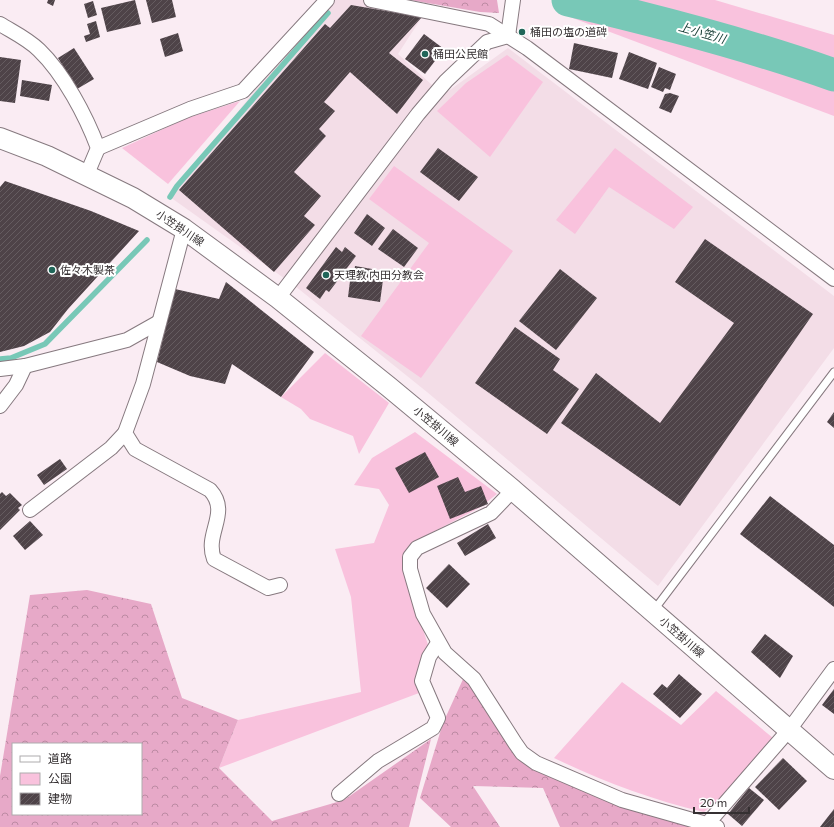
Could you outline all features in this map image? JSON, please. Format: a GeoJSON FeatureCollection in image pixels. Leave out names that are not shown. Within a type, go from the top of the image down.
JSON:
{"type":"FeatureCollection","features":[{"type":"Feature","properties":{"kind":"main road","name":"小笠掛川線"},"geometry":{"type":"LineString","coordinates":[[0,138],[47,156],[87,174],[133,198],[184,229],[278,298],[389,387],[513,490],[834,769]]}},
{"type":"Feature","properties":{"kind":"street"},"geometry":{"type":"LineString","coordinates":[[87,174],[98,148],[190,109],[243,91],[327,0]]}},
{"type":"Feature","properties":{"kind":"street"},"geometry":{"type":"LineString","coordinates":[[371,0],[489,24],[527,48],[834,279]]}},
{"type":"Feature","properties":{"kind":"street"},"geometry":{"type":"LineString","coordinates":[[508,36],[513,0]]}},
{"type":"Feature","properties":{"kind":"street"},"geometry":{"type":"LineString","coordinates":[[0,24],[39,50],[48,61],[77,103],[98,148]]}},
{"type":"Feature","properties":{"kind":"street"},"geometry":{"type":"LineString","coordinates":[[278,298],[418,114],[446,81],[487,42],[508,36]]}},
{"type":"Feature","properties":{"kind":"street"},"geometry":{"type":"LineString","coordinates":[[30,510],[111,448],[125,433],[143,384],[184,229]]}},
{"type":"Feature","properties":{"kind":"street"},"geometry":{"type":"LineString","coordinates":[[0,369],[25,366],[127,340],[159,322]]}},
{"type":"Feature","properties":{"kind":"street"},"geometry":{"type":"LineString","coordinates":[[0,406],[16,385],[25,366]]}},
{"type":"Feature","properties":{"kind":"street"},"geometry":{"type":"LineString","coordinates":[[125,433],[135,449],[210,490],[216,497],[219,507],[210,549],[214,559],[268,588],[280,585]]}},
{"type":"Feature","properties":{"kind":"street"},"geometry":{"type":"LineString","coordinates":[[513,490],[491,513],[417,548],[410,557],[410,569],[423,614],[444,653],[474,679],[522,753],[536,763],[622,800],[713,825],[789,730],[834,670]]}},
{"type":"Feature","properties":{"kind":"street"},"geometry":{"type":"LineString","coordinates":[[339,794],[378,761],[433,728],[438,718],[422,681],[429,657],[438,643]]}},
{"type":"Feature","properties":{"kind":"lane"},"geometry":{"type":"LineString","coordinates":[[653,612],[834,372]]}},
{"type":"Feature","properties":{"kind":"shaded area"},"geometry":{"type":"Polygon","coordinates":[[[327,0],[363,0],[422,17],[398,54],[443,95],[508,48],[834,296],[834,348],[658,586],[427,392],[295,286],[170,197],[327,0]]]}},
{"type":"Feature","properties":{"kind":"green space"},"geometry":{"type":"Polygon","coordinates":[[[410,0],[497,0],[499,13],[480,12],[410,0]]]}},
{"type":"Feature","properties":{"kind":"green space"},"geometry":{"type":"Polygon","coordinates":[[[571,0],[715,0],[834,35],[834,116],[570,17],[571,0]]]}},
{"type":"Feature","properties":{"kind":"green space"},"geometry":{"type":"Polygon","coordinates":[[[507,55],[543,82],[490,157],[437,111],[466,83],[507,55]]]}},
{"type":"Feature","properties":{"kind":"green space"},"geometry":{"type":"Polygon","coordinates":[[[240,101],[168,184],[122,148],[187,118],[240,101]]]}},
{"type":"Feature","properties":{"kind":"green space"},"geometry":{"type":"Polygon","coordinates":[[[615,148],[693,207],[674,229],[609,187],[575,234],[556,220],[615,148]]]}},
{"type":"Feature","properties":{"kind":"green space"},"geometry":{"type":"Polygon","coordinates":[[[394,166],[513,251],[421,378],[361,336],[429,243],[369,199],[394,166]]]}},
{"type":"Feature","properties":{"kind":"green space"},"geometry":{"type":"Polygon","coordinates":[[[325,353],[389,403],[359,454],[353,436],[310,419],[301,409],[281,397],[325,353]]]}},
{"type":"Feature","properties":{"kind":"green space"},"geometry":{"type":"Polygon","coordinates":[[[415,432],[497,494],[479,508],[412,543],[402,563],[428,645],[421,667],[419,693],[219,768],[238,720],[361,692],[351,597],[335,549],[374,543],[389,505],[379,489],[354,485],[372,458],[415,432]]]}},
{"type":"Feature","properties":{"kind":"green space"},"geometry":{"type":"Polygon","coordinates":[[[87,590],[151,604],[182,698],[238,720],[219,768],[272,821],[344,800],[431,739],[409,827],[0,827],[0,776],[30,595],[87,590]]]}},
{"type":"Feature","properties":{"kind":"green space"},"geometry":{"type":"Polygon","coordinates":[[[464,677],[523,762],[697,827],[560,827],[543,788],[473,786],[500,827],[451,827],[420,798],[443,723],[464,677]]]}},
{"type":"Feature","properties":{"kind":"green space"},"geometry":{"type":"Polygon","coordinates":[[[622,682],[681,725],[716,691],[773,738],[727,792],[704,812],[665,802],[628,789],[554,758],[622,682]]]}},
{"type":"Feature","properties":{"kind":"building"},"geometry":{"type":"Polygon","coordinates":[[[48,0],[55,0],[53,6],[47,3],[48,0]]]}},
{"type":"Feature","properties":{"kind":"building"},"geometry":{"type":"Polygon","coordinates":[[[135,0],[141,24],[107,32],[101,8],[135,0]]]}},
{"type":"Feature","properties":{"kind":"building"},"geometry":{"type":"Polygon","coordinates":[[[146,0],[172,0],[176,17],[152,23],[146,0]]]}},
{"type":"Feature","properties":{"kind":"building"},"geometry":{"type":"Polygon","coordinates":[[[93,1],[97,15],[88,18],[84,4],[93,1]]]}},
{"type":"Feature","properties":{"kind":"building"},"geometry":{"type":"Polygon","coordinates":[[[351,5],[422,17],[389,53],[423,80],[397,114],[350,72],[324,102],[335,111],[319,129],[326,136],[294,172],[321,196],[304,216],[315,225],[274,272],[179,190],[325,24],[330,28],[351,5]]]}},
{"type":"Feature","properties":{"kind":"building"},"geometry":{"type":"Polygon","coordinates":[[[96,21],[100,37],[86,42],[84,36],[90,34],[87,24],[96,21]]]}},
{"type":"Feature","properties":{"kind":"building"},"geometry":{"type":"Polygon","coordinates":[[[178,33],[183,51],[165,57],[160,39],[178,33]]]}},
{"type":"Feature","properties":{"kind":"building","name":"桶田公民館"},"geometry":{"type":"Polygon","coordinates":[[[424,34],[444,49],[425,74],[405,59],[424,34]]]}},
{"type":"Feature","properties":{"kind":"building"},"geometry":{"type":"Polygon","coordinates":[[[574,43],[618,53],[612,78],[569,69],[574,43]]]}},
{"type":"Feature","properties":{"kind":"building"},"geometry":{"type":"Polygon","coordinates":[[[74,48],[94,79],[77,89],[58,58],[74,48]]]}},
{"type":"Feature","properties":{"kind":"building"},"geometry":{"type":"Polygon","coordinates":[[[629,52],[657,63],[648,89],[619,79],[629,52]]]}},
{"type":"Feature","properties":{"kind":"building"},"geometry":{"type":"Polygon","coordinates":[[[0,57],[21,60],[15,103],[0,101],[0,57]]]}},
{"type":"Feature","properties":{"kind":"building"},"geometry":{"type":"Polygon","coordinates":[[[659,67],[676,74],[670,90],[665,88],[663,92],[651,87],[659,67]]]}},
{"type":"Feature","properties":{"kind":"building"},"geometry":{"type":"Polygon","coordinates":[[[22,80],[52,85],[49,101],[20,96],[22,80]]]}},
{"type":"Feature","properties":{"kind":"building"},"geometry":{"type":"Polygon","coordinates":[[[670,93],[679,96],[671,113],[659,108],[665,94],[670,93]]]}},
{"type":"Feature","properties":{"kind":"building"},"geometry":{"type":"Polygon","coordinates":[[[438,148],[478,177],[459,201],[420,172],[438,148]]]}},
{"type":"Feature","properties":{"kind":"building","name":"佐々木製茶"},"geometry":{"type":"Polygon","coordinates":[[[5,181],[91,211],[139,231],[68,309],[50,332],[24,346],[0,352],[0,187],[5,181]]]}},
{"type":"Feature","properties":{"kind":"building"},"geometry":{"type":"Polygon","coordinates":[[[367,214],[385,228],[372,246],[354,233],[367,214]]]}},
{"type":"Feature","properties":{"kind":"building"},"geometry":{"type":"Polygon","coordinates":[[[393,229],[418,248],[404,267],[378,249],[393,229]]]}},
{"type":"Feature","properties":{"kind":"building"},"geometry":{"type":"Polygon","coordinates":[[[705,239],[813,314],[680,506],[561,423],[596,373],[660,423],[734,323],[675,282],[705,239]]]}},
{"type":"Feature","properties":{"kind":"building"},"geometry":{"type":"Polygon","coordinates":[[[336,247],[342,252],[345,247],[356,256],[329,292],[326,290],[320,299],[306,288],[336,247]]]}},
{"type":"Feature","properties":{"kind":"building"},"geometry":{"type":"Polygon","coordinates":[[[355,266],[372,269],[371,273],[375,274],[375,278],[383,280],[380,302],[348,297],[351,273],[354,274],[355,266]]]}},
{"type":"Feature","properties":{"kind":"building"},"geometry":{"type":"Polygon","coordinates":[[[560,269],[597,298],[556,350],[519,321],[560,269]]]}},
{"type":"Feature","properties":{"kind":"building"},"geometry":{"type":"Polygon","coordinates":[[[226,282],[314,352],[281,397],[232,364],[225,384],[190,376],[157,362],[175,289],[219,299],[226,282]]]}},
{"type":"Feature","properties":{"kind":"building"},"geometry":{"type":"Polygon","coordinates":[[[515,327],[560,359],[553,370],[579,389],[547,434],[475,383],[515,327]]]}},
{"type":"Feature","properties":{"kind":"building"},"geometry":{"type":"Polygon","coordinates":[[[834,412],[834,428],[827,422],[834,412]]]}},
{"type":"Feature","properties":{"kind":"building"},"geometry":{"type":"Polygon","coordinates":[[[425,452],[439,477],[409,493],[395,468],[425,452]]]}},
{"type":"Feature","properties":{"kind":"building"},"geometry":{"type":"Polygon","coordinates":[[[60,459],[67,469],[44,485],[37,475],[60,459]]]}},
{"type":"Feature","properties":{"kind":"building"},"geometry":{"type":"Polygon","coordinates":[[[458,477],[465,492],[481,486],[488,504],[450,519],[437,486],[458,477]]]}},
{"type":"Feature","properties":{"kind":"building"},"geometry":{"type":"Polygon","coordinates":[[[2,492],[6,496],[10,493],[22,505],[18,508],[20,510],[0,530],[0,494],[2,492]]]}},
{"type":"Feature","properties":{"kind":"building"},"geometry":{"type":"Polygon","coordinates":[[[770,496],[834,545],[834,607],[740,534],[770,496]]]}},
{"type":"Feature","properties":{"kind":"building"},"geometry":{"type":"Polygon","coordinates":[[[30,521],[43,535],[25,550],[13,536],[30,521]]]}},
{"type":"Feature","properties":{"kind":"building"},"geometry":{"type":"Polygon","coordinates":[[[488,524],[496,538],[465,556],[457,543],[488,524]]]}},
{"type":"Feature","properties":{"kind":"building"},"geometry":{"type":"Polygon","coordinates":[[[449,564],[470,584],[447,608],[426,588],[449,564]]]}},
{"type":"Feature","properties":{"kind":"building"},"geometry":{"type":"Polygon","coordinates":[[[765,634],[793,656],[780,678],[751,652],[765,634]]]}},
{"type":"Feature","properties":{"kind":"building"},"geometry":{"type":"Polygon","coordinates":[[[679,674],[702,694],[680,718],[653,694],[662,684],[667,688],[679,674]]]}},
{"type":"Feature","properties":{"kind":"building"},"geometry":{"type":"Polygon","coordinates":[[[834,689],[834,714],[822,705],[834,689]]]}},
{"type":"Feature","properties":{"kind":"building"},"geometry":{"type":"Polygon","coordinates":[[[783,758],[807,781],[779,810],[755,787],[783,758]]]}},
{"type":"Feature","properties":{"kind":"building"},"geometry":{"type":"Polygon","coordinates":[[[749,788],[764,800],[742,826],[728,814],[749,788]]]}},
{"type":"Feature","properties":{"kind":"building"},"geometry":{"type":"Polygon","coordinates":[[[834,809],[834,827],[820,827],[834,809]]]}},
{"type":"Feature","properties":{"kind":"waterway","name":"上小笠川"},"geometry":{"type":"LineString","coordinates":[[568,0],[702,34],[768,53],[834,75]]}},
{"type":"Feature","properties":{"kind":"waterway"},"geometry":{"type":"LineString","coordinates":[[170,197],[177,186],[328,13]]}},
{"type":"Feature","properties":{"kind":"waterway"},"geometry":{"type":"LineString","coordinates":[[0,359],[11,358],[45,344],[147,240]]}},
{"type":"Feature","properties":{"kind":"place","name":"桶田の塩の道碑"},"geometry":{"type":"Point","coordinates":[522,32]}},
{"type":"Feature","properties":{"kind":"place","name":"桶田公民館"},"geometry":{"type":"Point","coordinates":[425,54]}},
{"type":"Feature","properties":{"kind":"place","name":"佐々木製茶"},"geometry":{"type":"Point","coordinates":[52,270]}},
{"type":"Feature","properties":{"kind":"place","name":"天理教 内田分教会"},"geometry":{"type":"Point","coordinates":[326,275]}}]}
